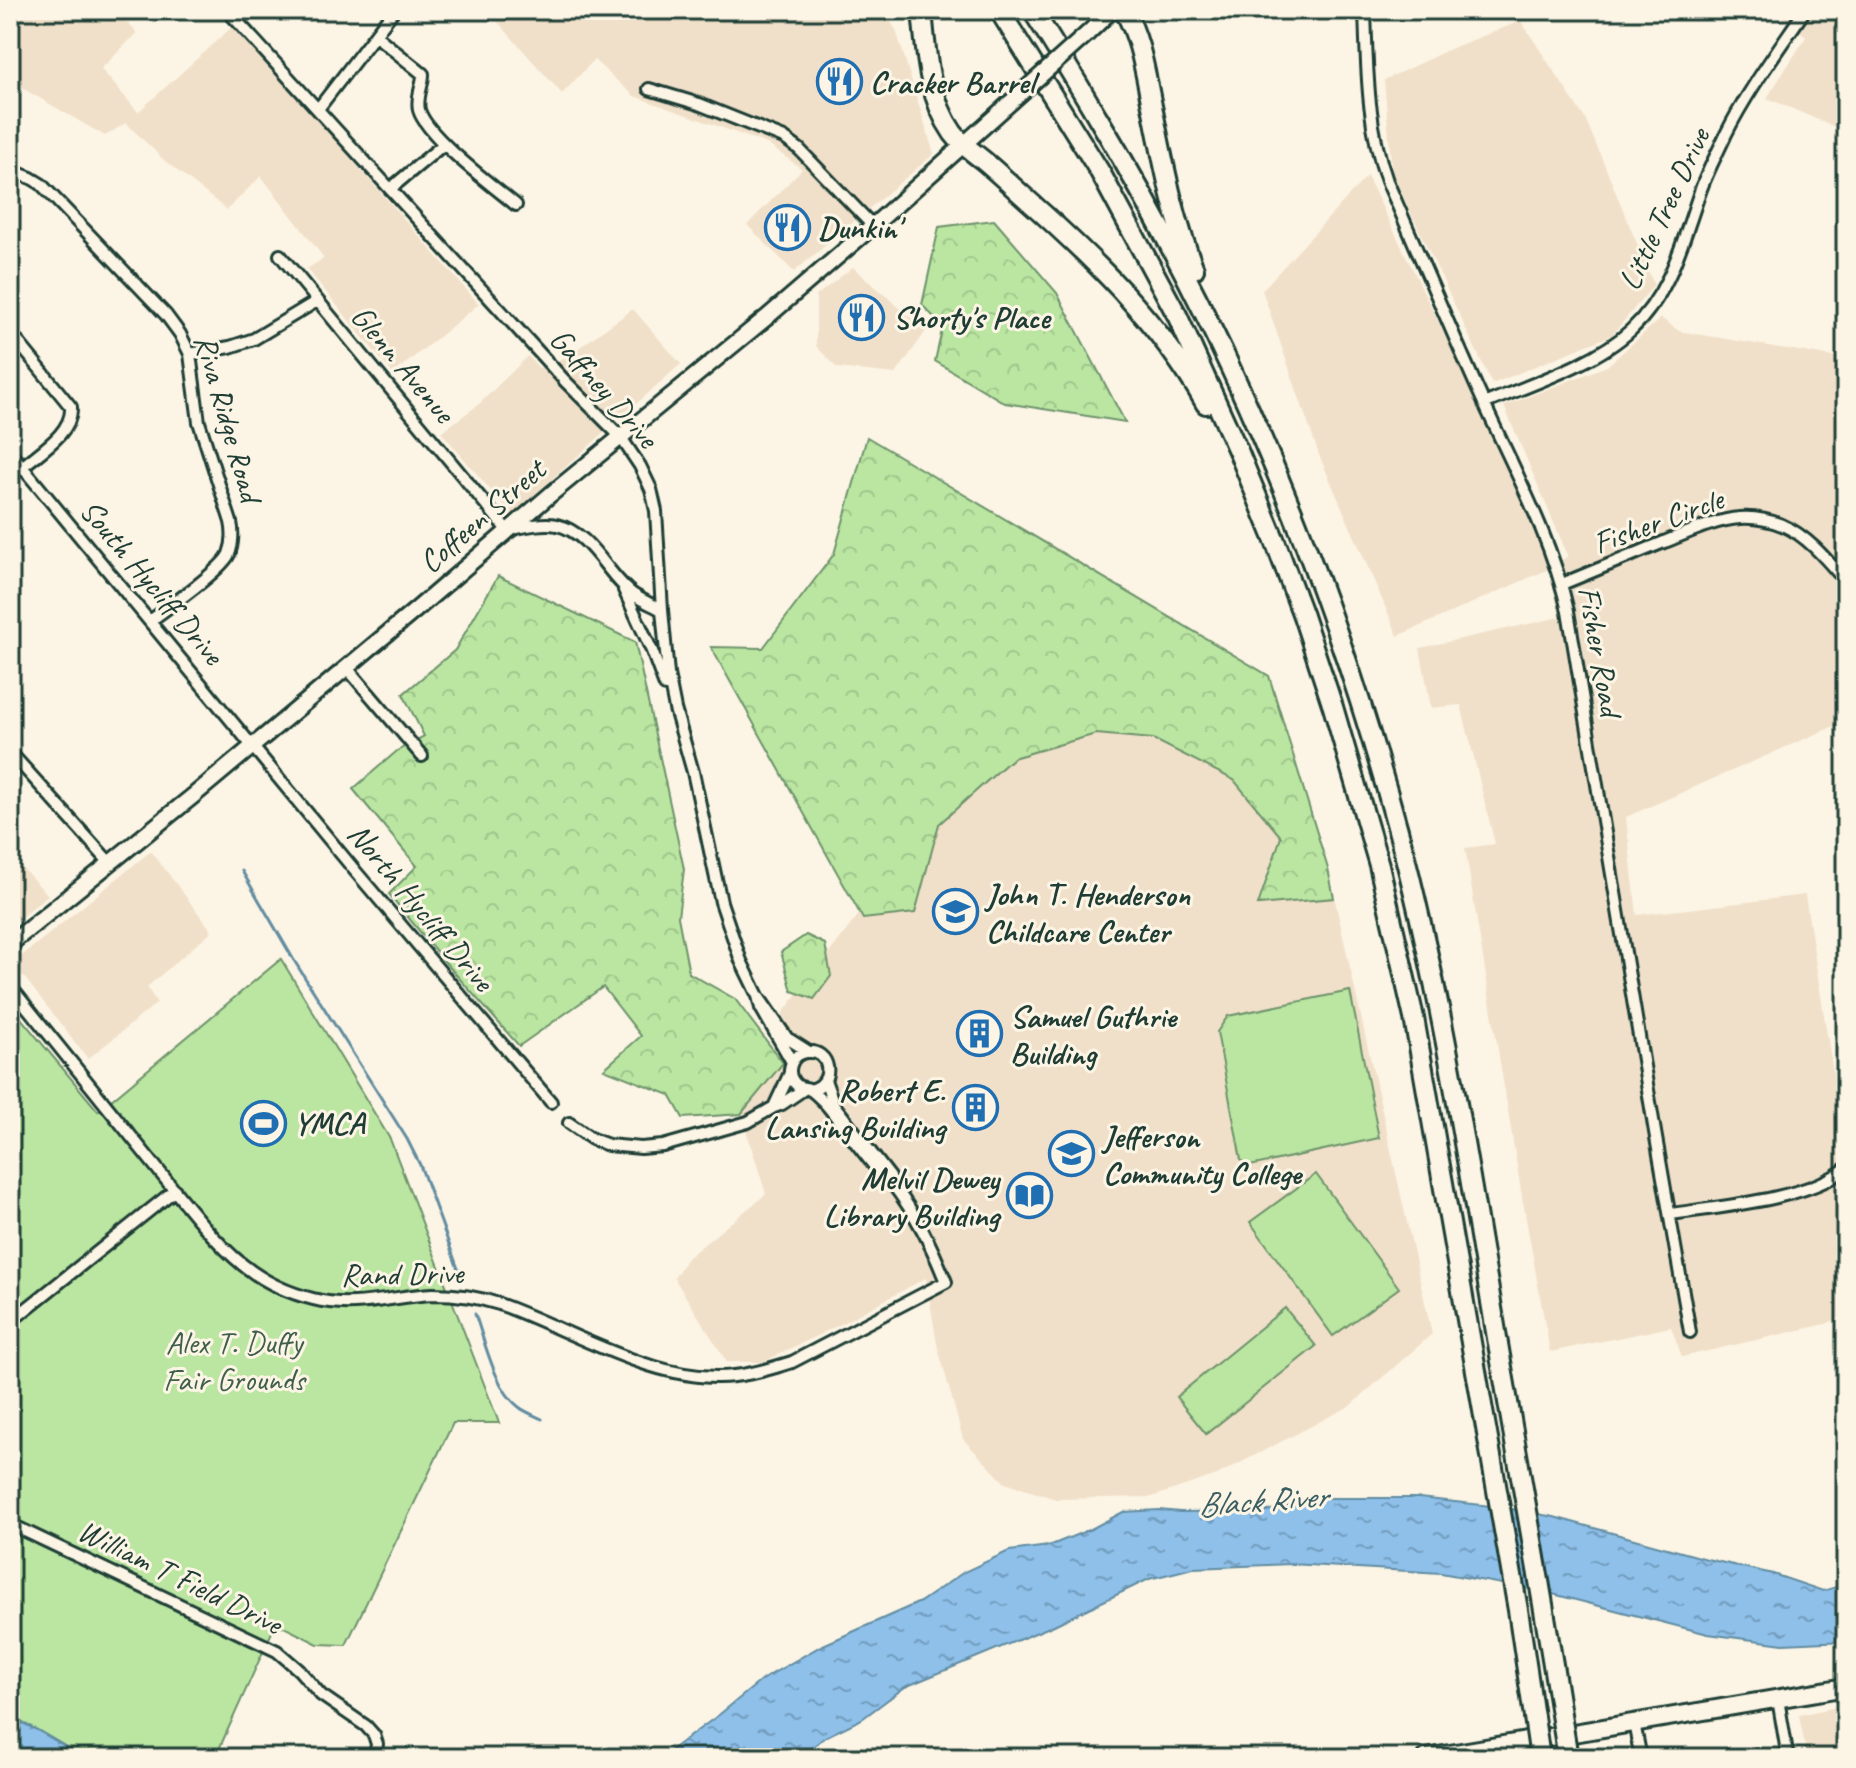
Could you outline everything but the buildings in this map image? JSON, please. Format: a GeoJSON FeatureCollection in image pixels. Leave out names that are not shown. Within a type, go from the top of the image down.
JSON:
{"type":"FeatureCollection","features":[{"type":"Feature","properties":{"kind":"highway"},"geometry":{"type":"LineString","coordinates":[[922,10],[929,77],[936,101],[952,131],[964,146],[1022,194],[1100,268],[1142,313],[1188,375],[1251,480]]}},
{"type":"Feature","properties":{"kind":"highway"},"geometry":{"type":"LineString","coordinates":[[999,10],[1118,204],[1177,315],[1251,480],[1303,616],[1333,707],[1379,865],[1414,1018],[1518,1610],[1540,1758]]}},
{"type":"Feature","properties":{"kind":"highway"},"geometry":{"type":"LineString","coordinates":[[1032,10],[1121,156],[1202,308],[1249,409],[1344,652],[1402,845],[1429,958],[1568,1758]]}},
{"type":"Feature","properties":{"kind":"highway"},"geometry":{"type":"LineString","coordinates":[[1124,10],[1136,36],[1147,78],[1185,246],[1238,368],[1249,409]]}},
{"type":"Feature","properties":{"kind":"main road","name":"Coffeen Street"},"geometry":{"type":"LineString","coordinates":[[10,944],[253,746],[507,530],[766,318],[964,146],[1112,10]]}},
{"type":"Feature","properties":{"kind":"main road"},"geometry":{"type":"LineString","coordinates":[[1426,1758],[1846,1687]]}},
{"type":"Feature","properties":{"kind":"street","name":"Gaffney Drive"},"geometry":{"type":"LineString","coordinates":[[227,10],[565,381],[620,436],[640,466],[651,489],[656,511],[668,674],[721,902],[741,961],[758,996],[787,1038],[809,1052]]}},
{"type":"Feature","properties":{"kind":"street"},"geometry":{"type":"LineString","coordinates":[[318,109],[394,10]]}},
{"type":"Feature","properties":{"kind":"street","name":"Fisher Road"},"geometry":{"type":"LineString","coordinates":[[1365,10],[1368,84],[1378,155],[1484,404],[1549,546],[1562,584],[1690,1332]]}},
{"type":"Feature","properties":{"kind":"street","name":"Little Tree Drive"},"geometry":{"type":"LineString","coordinates":[[1484,404],[1597,356],[1632,330],[1661,293],[1681,251],[1702,186],[1728,130],[1805,10]]}},
{"type":"Feature","properties":{"kind":"street"},"geometry":{"type":"LineString","coordinates":[[375,35],[423,74],[418,97],[424,122],[444,144],[516,205]]}},
{"type":"Feature","properties":{"kind":"street"},"geometry":{"type":"LineString","coordinates":[[649,89],[699,104],[784,138],[799,149],[873,226]]}},
{"type":"Feature","properties":{"kind":"street"},"geometry":{"type":"LineString","coordinates":[[390,189],[444,144]]}},
{"type":"Feature","properties":{"kind":"street","name":"Riva Ridge Road"},"geometry":{"type":"LineString","coordinates":[[10,170],[41,184],[166,315],[190,354],[199,422],[231,522],[231,541],[227,558],[150,621]]}},
{"type":"Feature","properties":{"kind":"street"},"geometry":{"type":"LineString","coordinates":[[280,255],[317,301]]}},
{"type":"Feature","properties":{"kind":"street","name":"Glenn Avenue"},"geometry":{"type":"LineString","coordinates":[[190,354],[254,339],[317,301],[507,530]]}},
{"type":"Feature","properties":{"kind":"street"},"geometry":{"type":"LineString","coordinates":[[10,332],[71,407],[68,424],[22,467]]}},
{"type":"Feature","properties":{"kind":"street","name":"South Hycliff Drive"},"geometry":{"type":"LineString","coordinates":[[10,452],[253,746]]}},
{"type":"Feature","properties":{"kind":"street","name":"Fisher Circle"},"geometry":{"type":"LineString","coordinates":[[1562,584],[1695,530],[1745,517],[1785,526],[1800,536],[1846,582]]}},
{"type":"Feature","properties":{"kind":"street"},"geometry":{"type":"LineString","coordinates":[[507,530],[535,525],[556,525],[570,530],[586,543],[632,594],[662,610]]}},
{"type":"Feature","properties":{"kind":"street"},"geometry":{"type":"LineString","coordinates":[[617,578],[652,651],[675,709]]}},
{"type":"Feature","properties":{"kind":"street"},"geometry":{"type":"LineString","coordinates":[[347,668],[422,756]]}},
{"type":"Feature","properties":{"kind":"street","name":"North Hycliff Drive"},"geometry":{"type":"LineString","coordinates":[[253,746],[551,1102]]}},
{"type":"Feature","properties":{"kind":"street"},"geometry":{"type":"LineString","coordinates":[[10,752],[110,863]]}},
{"type":"Feature","properties":{"kind":"street","name":"Rand Drive"},"geometry":{"type":"LineString","coordinates":[[10,986],[227,1251],[282,1289],[315,1300],[366,1304],[433,1294],[469,1296],[498,1303],[638,1361],[670,1371],[731,1377],[767,1370],[792,1362],[946,1282],[922,1227],[891,1182]]}},
{"type":"Feature","properties":{"kind":"street","name":"Gaffney Drive"},"geometry":{"type":"LineString","coordinates":[[758,996],[791,1068]]}},
{"type":"Feature","properties":{"kind":"street"},"geometry":{"type":"LineString","coordinates":[[569,1123],[592,1139],[608,1145],[663,1146],[748,1122],[807,1089],[820,1086],[828,1072],[825,1061],[818,1054],[799,1054],[774,1107]]}},
{"type":"Feature","properties":{"kind":"street"},"geometry":{"type":"LineString","coordinates":[[791,1068],[795,1083],[823,1101],[884,1178],[891,1182]]}},
{"type":"Feature","properties":{"kind":"street"},"geometry":{"type":"LineString","coordinates":[[825,1080],[834,1105],[891,1182]]}},
{"type":"Feature","properties":{"kind":"street"},"geometry":{"type":"LineString","coordinates":[[1671,1214],[1788,1194],[1815,1186],[1846,1168]]}},
{"type":"Feature","properties":{"kind":"street"},"geometry":{"type":"LineString","coordinates":[[10,1322],[175,1190]]}},
{"type":"Feature","properties":{"kind":"street","name":"William T Field Drive"},"geometry":{"type":"LineString","coordinates":[[10,1524],[277,1651],[321,1695],[366,1726],[377,1744],[375,1758]]}},
{"type":"Feature","properties":{"kind":"street"},"geometry":{"type":"LineString","coordinates":[[1778,1699],[1788,1758]]}},
{"type":"Feature","properties":{"kind":"street"},"geometry":{"type":"LineString","coordinates":[[1634,1723],[1641,1758]]}},
{"type":"Feature","properties":{"kind":"shaded area"},"geometry":{"type":"Polygon","coordinates":[[[10,10],[116,10],[137,33],[101,69],[138,112],[232,27],[479,304],[393,374],[307,269],[324,258],[261,176],[227,210],[165,161],[126,123],[105,136],[10,81],[10,10]]]}},
{"type":"Feature","properties":{"kind":"shaded area"},"geometry":{"type":"Polygon","coordinates":[[[487,10],[883,10],[896,30],[934,154],[794,272],[747,225],[802,169],[767,144],[634,96],[594,60],[562,94],[487,10]]]}},
{"type":"Feature","properties":{"kind":"shaded area"},"geometry":{"type":"Polygon","coordinates":[[[1775,10],[1846,10],[1846,132],[1767,98],[1806,37],[1775,10]]]}},
{"type":"Feature","properties":{"kind":"shaded area"},"geometry":{"type":"Polygon","coordinates":[[[1521,21],[1586,120],[1654,285],[1612,335],[1492,384],[1392,173],[1384,80],[1452,48],[1521,21]]]}},
{"type":"Feature","properties":{"kind":"shaded area"},"geometry":{"type":"Polygon","coordinates":[[[1367,176],[1471,388],[1550,569],[1568,556],[1504,406],[1607,366],[1661,318],[1679,331],[1846,359],[1846,721],[1626,817],[1637,915],[1805,895],[1846,1154],[1846,1315],[1826,1324],[1682,1357],[1671,1327],[1550,1352],[1465,848],[1495,844],[1461,705],[1431,708],[1420,648],[1560,617],[1549,569],[1398,636],[1319,455],[1262,290],[1367,176]]]}},
{"type":"Feature","properties":{"kind":"shaded area"},"geometry":{"type":"Polygon","coordinates":[[[853,267],[926,331],[896,374],[837,368],[816,346],[816,296],[853,267]]]}},
{"type":"Feature","properties":{"kind":"shaded area"},"geometry":{"type":"Polygon","coordinates":[[[633,309],[681,364],[512,515],[441,432],[478,405],[528,356],[539,368],[566,357],[633,309]]]}},
{"type":"Feature","properties":{"kind":"shaded area","name":"Jefferson Community College"},"geometry":{"type":"Polygon","coordinates":[[[1096,734],[1153,739],[1234,780],[1328,869],[1432,1334],[1350,1406],[1217,1475],[1152,1497],[1056,1499],[1005,1483],[963,1439],[937,1344],[926,1278],[763,1362],[727,1362],[674,1278],[687,1258],[766,1194],[741,1114],[783,1063],[779,1018],[870,900],[939,824],[1013,758],[1096,734]]]}},
{"type":"Feature","properties":{"kind":"shaded area"},"geometry":{"type":"Polygon","coordinates":[[[151,851],[212,931],[147,987],[157,1003],[88,1059],[13,963],[151,851]]]}},
{"type":"Feature","properties":{"kind":"shaded area"},"geometry":{"type":"Polygon","coordinates":[[[10,855],[48,895],[10,926],[10,855]]]}},
{"type":"Feature","properties":{"kind":"shaded area"},"geometry":{"type":"Polygon","coordinates":[[[1846,1705],[1846,1758],[1807,1758],[1799,1715],[1846,1705]]]}},
{"type":"Feature","properties":{"kind":"green space"},"geometry":{"type":"Polygon","coordinates":[[[994,220],[1057,293],[1125,422],[1005,403],[935,361],[943,326],[922,305],[939,227],[994,220]]]}},
{"type":"Feature","properties":{"kind":"green space"},"geometry":{"type":"Polygon","coordinates":[[[867,437],[1269,676],[1334,898],[1258,905],[1281,837],[1234,780],[1153,739],[1096,734],[1013,758],[939,824],[915,913],[863,919],[711,647],[763,648],[834,554],[867,437]]]}},
{"type":"Feature","properties":{"kind":"green space"},"geometry":{"type":"Polygon","coordinates":[[[498,576],[635,642],[684,869],[678,917],[689,973],[735,999],[783,1063],[741,1114],[683,1118],[670,1095],[604,1069],[641,1036],[603,987],[519,1046],[389,894],[417,866],[353,789],[397,751],[424,736],[403,694],[455,650],[498,576]]]}},
{"type":"Feature","properties":{"kind":"green space"},"geometry":{"type":"Polygon","coordinates":[[[806,935],[825,944],[831,976],[814,999],[792,991],[781,952],[806,935]]]}},
{"type":"Feature","properties":{"kind":"green space","name":"Alex T. Duffy Fair Grounds"},"geometry":{"type":"Polygon","coordinates":[[[281,959],[390,1139],[499,1423],[453,1423],[346,1645],[318,1644],[276,1623],[215,1758],[85,1758],[10,1717],[10,1005],[98,1111],[281,959]]]}},
{"type":"Feature","properties":{"kind":"green space"},"geometry":{"type":"Polygon","coordinates":[[[1350,991],[1379,1138],[1250,1166],[1241,1160],[1217,1032],[1228,1016],[1350,991]]]}},
{"type":"Feature","properties":{"kind":"green space"},"geometry":{"type":"Polygon","coordinates":[[[1316,1174],[1399,1288],[1333,1336],[1250,1222],[1316,1174]]]}},
{"type":"Feature","properties":{"kind":"green space"},"geometry":{"type":"Polygon","coordinates":[[[1285,1308],[1316,1346],[1206,1434],[1176,1397],[1285,1308]]]}},
{"type":"Feature","properties":{"kind":"water"},"geometry":{"type":"Polygon","coordinates":[[[1319,1498],[1419,1498],[1500,1507],[1554,1517],[1773,1574],[1823,1591],[1846,1584],[1846,1641],[1783,1644],[1708,1634],[1541,1591],[1441,1573],[1291,1564],[1193,1568],[1149,1579],[1052,1626],[905,1687],[862,1719],[825,1737],[799,1758],[660,1758],[763,1679],[821,1646],[920,1602],[964,1572],[1009,1551],[1049,1546],[1123,1512],[1267,1511],[1319,1498]]]}},
{"type":"Feature","properties":{"kind":"water"},"geometry":{"type":"Polygon","coordinates":[[[10,1717],[37,1730],[85,1758],[10,1758],[10,1717]]]}},
{"type":"Feature","properties":{"kind":"waterway"},"geometry":{"type":"LineString","coordinates":[[242,871],[295,962],[407,1139],[420,1165],[461,1277]]}},
{"type":"Feature","properties":{"kind":"waterway"},"geometry":{"type":"LineString","coordinates":[[475,1314],[503,1389],[519,1407],[542,1419]]}},
{"type":"Feature","properties":{"kind":"place","name":"Cracker Barrel"},"geometry":{"type":"Point","coordinates":[839,82]}},
{"type":"Feature","properties":{"kind":"place","name":"Dunkin'"},"geometry":{"type":"Point","coordinates":[787,227]}},
{"type":"Feature","properties":{"kind":"place","name":"Shorty's Place"},"geometry":{"type":"Point","coordinates":[862,317]}},
{"type":"Feature","properties":{"kind":"place","name":"John T. Henderson Childcare Center"},"geometry":{"type":"Point","coordinates":[955,912]}},
{"type":"Feature","properties":{"kind":"place","name":"Samuel Guthrie Building"},"geometry":{"type":"Point","coordinates":[979,1034]}},
{"type":"Feature","properties":{"kind":"place","name":"Robert E. Lansing Building"},"geometry":{"type":"Point","coordinates":[976,1108]}},
{"type":"Feature","properties":{"kind":"place","name":"YMCA"},"geometry":{"type":"Point","coordinates":[263,1123]}},
{"type":"Feature","properties":{"kind":"place","name":"Jefferson Community College"},"geometry":{"type":"Point","coordinates":[1072,1154]}},
{"type":"Feature","properties":{"kind":"place","name":"Melvil Dewey Library Building"},"geometry":{"type":"Point","coordinates":[1030,1196]}},
{"type":"Feature","properties":{"kind":"water label","name":"Black River"},"geometry":{"type":"Point","coordinates":[1262,1500]}}]}
